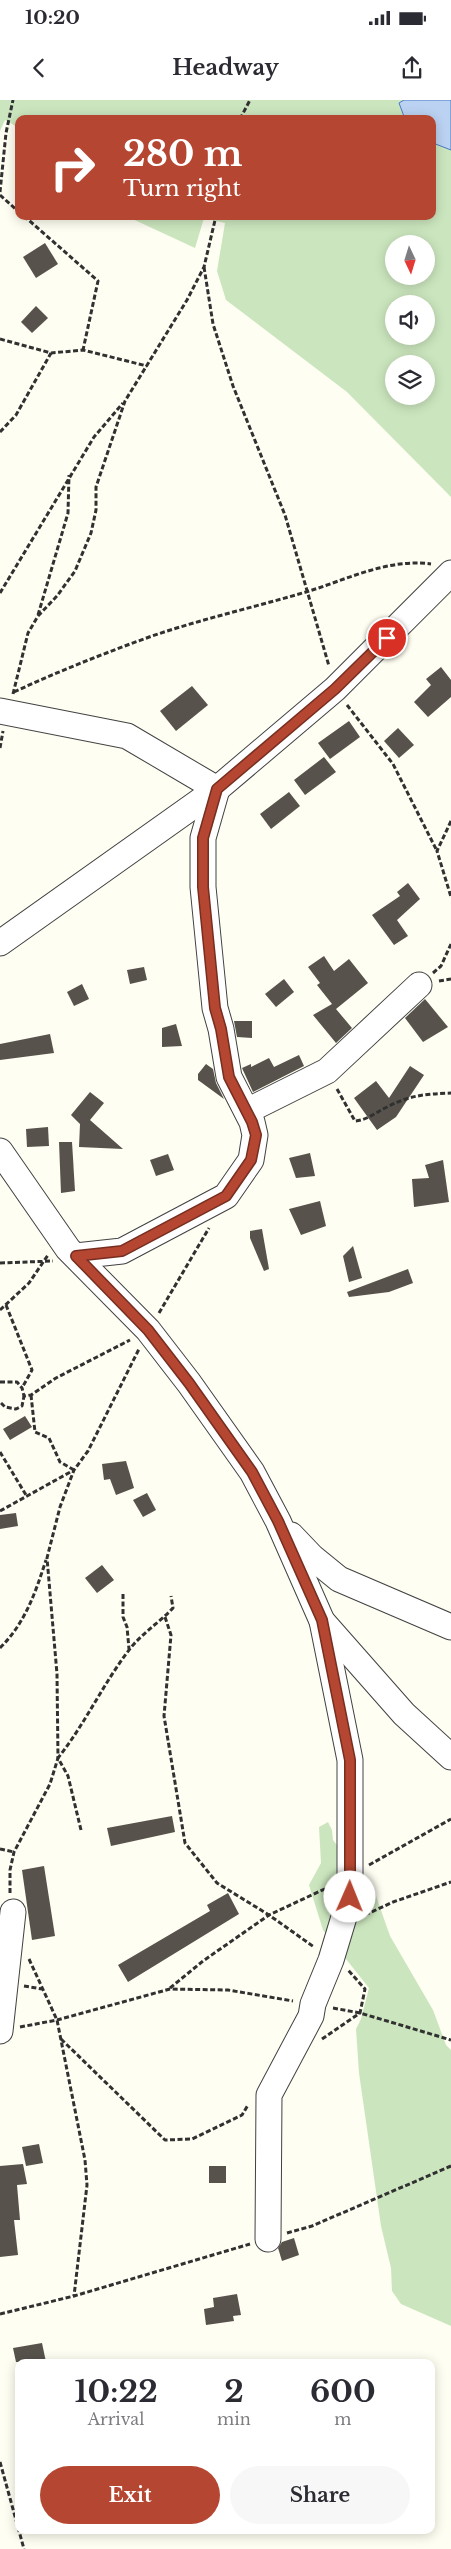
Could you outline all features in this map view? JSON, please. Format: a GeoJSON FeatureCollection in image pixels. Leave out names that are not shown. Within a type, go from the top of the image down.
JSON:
{"type":"FeatureCollection","features":[{"type":"Feature","properties":{"kind":"street"},"geometry":{"type":"LineString","coordinates":[[0,942],[217,789],[335,689],[442,568]]}},
{"type":"Feature","properties":{"kind":"street"},"geometry":{"type":"LineString","coordinates":[[7,705],[127,736],[184,767],[217,789]]}},
{"type":"Feature","properties":{"kind":"street"},"geometry":{"type":"LineString","coordinates":[[76,1256],[122,1251],[226,1196],[251,1160],[256,1135],[247,1111],[229,1077],[221,1029],[215,1008],[205,906],[203,838],[217,789]]}},
{"type":"Feature","properties":{"kind":"street"},"geometry":{"type":"LineString","coordinates":[[247,1111],[327,1071],[419,985]]}},
{"type":"Feature","properties":{"kind":"street"},"geometry":{"type":"LineString","coordinates":[[0,1151],[56,1234],[148,1330],[189,1383],[252,1472],[278,1521],[322,1620],[350,1760],[350,1897],[331,1960],[313,2004],[311,2016],[269,2095],[268,2239]]}},
{"type":"Feature","properties":{"kind":"street"},"geometry":{"type":"LineString","coordinates":[[278,1521],[312,1557],[339,1579],[451,1627]]}},
{"type":"Feature","properties":{"kind":"street"},"geometry":{"type":"LineString","coordinates":[[322,1620],[404,1714],[451,1757]]}},
{"type":"Feature","properties":{"kind":"street"},"geometry":{"type":"LineString","coordinates":[[0,2031],[13,1912]]}},
{"type":"Feature","properties":{"kind":"path"},"geometry":{"type":"LineString","coordinates":[[13,100],[6,133],[0,194],[15,208]]}},
{"type":"Feature","properties":{"kind":"path"},"geometry":{"type":"LineString","coordinates":[[242,115],[250,100]]}},
{"type":"Feature","properties":{"kind":"path"},"geometry":{"type":"LineString","coordinates":[[29,220],[98,281],[83,350]]}},
{"type":"Feature","properties":{"kind":"path"},"geometry":{"type":"LineString","coordinates":[[0,593],[94,437],[125,401],[188,300],[204,267],[215,220]]}},
{"type":"Feature","properties":{"kind":"path"},"geometry":{"type":"LineString","coordinates":[[204,267],[213,324],[224,358],[285,514],[335,689],[394,764],[437,851],[451,897]]}},
{"type":"Feature","properties":{"kind":"path"},"geometry":{"type":"LineString","coordinates":[[0,339],[51,353],[83,350],[147,366]]}},
{"type":"Feature","properties":{"kind":"path"},"geometry":{"type":"LineString","coordinates":[[0,432],[16,415],[51,353]]}},
{"type":"Feature","properties":{"kind":"path"},"geometry":{"type":"LineString","coordinates":[[0,748],[7,705],[28,633],[38,616],[57,596],[75,571],[91,533],[96,510],[96,487],[125,401]]}},
{"type":"Feature","properties":{"kind":"path"},"geometry":{"type":"LineString","coordinates":[[38,616],[68,513],[70,475]]}},
{"type":"Feature","properties":{"kind":"path"},"geometry":{"type":"LineString","coordinates":[[7,705],[65,668],[154,636],[307,592],[386,566],[414,561],[442,568]]}},
{"type":"Feature","properties":{"kind":"path"},"geometry":{"type":"LineString","coordinates":[[437,851],[451,821]]}},
{"type":"Feature","properties":{"kind":"path"},"geometry":{"type":"LineString","coordinates":[[449,891],[451,886]]}},
{"type":"Feature","properties":{"kind":"path"},"geometry":{"type":"LineString","coordinates":[[419,985],[441,966],[451,944]]}},
{"type":"Feature","properties":{"kind":"path"},"geometry":{"type":"LineString","coordinates":[[327,1071],[356,1121],[364,1120],[387,1106],[420,1094],[451,1093]]}},
{"type":"Feature","properties":{"kind":"path"},"geometry":{"type":"LineString","coordinates":[[0,1648],[24,1619],[33,1601],[47,1558],[60,1507],[74,1470],[88,1451],[148,1330],[202,1243],[226,1196]]}},
{"type":"Feature","properties":{"kind":"path"},"geometry":{"type":"LineString","coordinates":[[0,1310],[30,1283],[44,1262],[56,1234]]}},
{"type":"Feature","properties":{"kind":"path"},"geometry":{"type":"LineString","coordinates":[[0,1262],[44,1262],[76,1256]]}},
{"type":"Feature","properties":{"kind":"path"},"geometry":{"type":"LineString","coordinates":[[6,1305],[32,1370],[22,1388]]}},
{"type":"Feature","properties":{"kind":"path"},"geometry":{"type":"LineString","coordinates":[[24,1396],[31,1396],[56,1378],[148,1330]]}},
{"type":"Feature","properties":{"kind":"path"},"geometry":{"type":"LineString","coordinates":[[0,1382],[16,1382],[22,1388],[24,1396],[22,1406],[16,1409],[5,1407],[1,1403]]}},
{"type":"Feature","properties":{"kind":"path"},"geometry":{"type":"LineString","coordinates":[[31,1396],[35,1432],[49,1438],[60,1462],[74,1470]]}},
{"type":"Feature","properties":{"kind":"path"},"geometry":{"type":"LineString","coordinates":[[0,1452],[26,1495]]}},
{"type":"Feature","properties":{"kind":"path"},"geometry":{"type":"LineString","coordinates":[[0,1511],[74,1470]]}},
{"type":"Feature","properties":{"kind":"path"},"geometry":{"type":"LineString","coordinates":[[13,1912],[10,1870],[14,1852],[50,1784],[58,1758],[57,1674],[47,1558]]}},
{"type":"Feature","properties":{"kind":"path"},"geometry":{"type":"LineString","coordinates":[[124,1594],[123,1617],[127,1627],[129,1649]]}},
{"type":"Feature","properties":{"kind":"path"},"geometry":{"type":"LineString","coordinates":[[58,1758],[77,1734],[129,1649],[150,1627],[165,1617],[173,1608],[171,1596]]}},
{"type":"Feature","properties":{"kind":"path"},"geometry":{"type":"LineString","coordinates":[[165,1617],[171,1635],[164,1716],[185,1844],[216,1883],[269,1915],[331,1960],[350,1971],[365,1989],[360,2013],[315,2044]]}},
{"type":"Feature","properties":{"kind":"path"},"geometry":{"type":"LineString","coordinates":[[58,1758],[68,1776],[81,1830]]}},
{"type":"Feature","properties":{"kind":"path"},"geometry":{"type":"LineString","coordinates":[[170,1988],[203,1961],[269,1915],[301,1902],[451,1819]]}},
{"type":"Feature","properties":{"kind":"path"},"geometry":{"type":"LineString","coordinates":[[0,1849],[14,1852]]}},
{"type":"Feature","properties":{"kind":"path"},"geometry":{"type":"LineString","coordinates":[[358,1922],[365,1915],[393,1902],[451,1882]]}},
{"type":"Feature","properties":{"kind":"path"},"geometry":{"type":"LineString","coordinates":[[27,1955],[57,2020],[85,2160],[87,2185],[74,2296]]}},
{"type":"Feature","properties":{"kind":"path"},"geometry":{"type":"LineString","coordinates":[[0,2031],[57,2020],[170,1988],[228,1990],[313,2004],[360,2013],[451,2040]]}},
{"type":"Feature","properties":{"kind":"path"},"geometry":{"type":"LineString","coordinates":[[61,2038],[165,2140],[192,2139],[242,2115],[250,2102]]}},
{"type":"Feature","properties":{"kind":"path"},"geometry":{"type":"LineString","coordinates":[[0,2314],[74,2296],[312,2226],[451,2166]]}},
{"type":"Feature","properties":{"kind":"path"},"geometry":{"type":"LineString","coordinates":[[0,2462],[15,2516]]}},
{"type":"Feature","properties":{"kind":"path"},"geometry":{"type":"LineString","coordinates":[[20,2534],[24,2549]]}},
{"type":"Feature","properties":{"kind":"green space"},"geometry":{"type":"Polygon","coordinates":[[[0,100],[404,100],[399,103],[404,115],[15,115],[15,126],[5,120],[0,131],[0,100]]]}},
{"type":"Feature","properties":{"kind":"green space"},"geometry":{"type":"Polygon","coordinates":[[[436,144],[451,150],[451,497],[347,392],[226,300],[217,271],[225,223],[212,220],[436,220],[436,144]]]}},
{"type":"Feature","properties":{"kind":"green space"},"geometry":{"type":"Polygon","coordinates":[[[135,220],[203,220],[195,248],[135,220]]]}},
{"type":"Feature","properties":{"kind":"green space"},"geometry":{"type":"Polygon","coordinates":[[[328,1822],[332,1830],[333,1840],[376,1896],[390,1936],[433,2010],[446,2045],[451,2050],[451,2326],[401,2304],[392,2291],[391,2268],[381,2226],[359,2073],[356,2029],[361,2019],[369,1988],[323,1930],[309,1885],[321,1863],[319,1827],[328,1822]]]}},
{"type":"Feature","properties":{"kind":"water"},"geometry":{"type":"Polygon","coordinates":[[[404,100],[451,100],[451,150],[436,144],[436,115],[404,115],[399,103],[404,100]]]}},
{"type":"Feature","properties":{"kind":"building"},"geometry":{"type":"Polygon","coordinates":[[[45,243],[58,264],[36,278],[23,257],[45,243]]]}},
{"type":"Feature","properties":{"kind":"building"},"geometry":{"type":"Polygon","coordinates":[[[36,306],[48,318],[32,333],[21,322],[36,306]]]}},
{"type":"Feature","properties":{"kind":"building"},"geometry":{"type":"Polygon","coordinates":[[[441,667],[451,680],[451,697],[428,717],[414,702],[431,685],[426,679],[441,667]]]}},
{"type":"Feature","properties":{"kind":"building"},"geometry":{"type":"Polygon","coordinates":[[[192,686],[208,705],[176,731],[160,711],[192,686]]]}},
{"type":"Feature","properties":{"kind":"building"},"geometry":{"type":"Polygon","coordinates":[[[349,721],[360,737],[330,759],[318,743],[349,721]]]}},
{"type":"Feature","properties":{"kind":"building"},"geometry":{"type":"Polygon","coordinates":[[[398,728],[414,745],[399,758],[384,741],[398,728]]]}},
{"type":"Feature","properties":{"kind":"building"},"geometry":{"type":"Polygon","coordinates":[[[324,757],[336,772],[305,795],[294,780],[324,757]]]}},
{"type":"Feature","properties":{"kind":"building"},"geometry":{"type":"Polygon","coordinates":[[[289,792],[300,806],[271,829],[260,814],[289,792]]]}},
{"type":"Feature","properties":{"kind":"building"},"geometry":{"type":"Polygon","coordinates":[[[408,883],[420,899],[397,920],[408,936],[394,945],[372,915],[400,896],[397,892],[408,883]]]}},
{"type":"Feature","properties":{"kind":"building"},"geometry":{"type":"Polygon","coordinates":[[[324,956],[334,971],[349,959],[368,983],[336,1009],[352,1028],[336,1043],[313,1015],[332,1004],[317,985],[320,983],[308,967],[324,956]]]}},
{"type":"Feature","properties":{"kind":"building"},"geometry":{"type":"Polygon","coordinates":[[[144,967],[147,980],[130,984],[127,970],[144,967]]]}},
{"type":"Feature","properties":{"kind":"building"},"geometry":{"type":"Polygon","coordinates":[[[284,979],[294,992],[276,1007],[265,994],[284,979]]]}},
{"type":"Feature","properties":{"kind":"building"},"geometry":{"type":"Polygon","coordinates":[[[82,984],[89,999],[74,1006],[67,992],[82,984]]]}},
{"type":"Feature","properties":{"kind":"building"},"geometry":{"type":"Polygon","coordinates":[[[425,999],[448,1027],[423,1042],[405,1018],[425,999]]]}},
{"type":"Feature","properties":{"kind":"building"},"geometry":{"type":"Polygon","coordinates":[[[234,1021],[252,1021],[252,1038],[237,1037],[234,1021]]]}},
{"type":"Feature","properties":{"kind":"building"},"geometry":{"type":"Polygon","coordinates":[[[176,1024],[182,1046],[162,1047],[162,1028],[176,1024]]]}},
{"type":"Feature","properties":{"kind":"building"},"geometry":{"type":"Polygon","coordinates":[[[50,1034],[54,1053],[0,1060],[0,1044],[50,1034]]]}},
{"type":"Feature","properties":{"kind":"building"},"geometry":{"type":"Polygon","coordinates":[[[299,1055],[304,1066],[253,1092],[242,1068],[251,1064],[251,1067],[269,1058],[274,1067],[299,1055]]]}},
{"type":"Feature","properties":{"kind":"building"},"geometry":{"type":"Polygon","coordinates":[[[206,1064],[213,1069],[216,1083],[224,1099],[198,1080],[198,1074],[206,1064]]]}},
{"type":"Feature","properties":{"kind":"building"},"geometry":{"type":"Polygon","coordinates":[[[410,1066],[424,1075],[396,1117],[377,1130],[354,1098],[376,1081],[389,1098],[410,1066]]]}},
{"type":"Feature","properties":{"kind":"building"},"geometry":{"type":"Polygon","coordinates":[[[90,1092],[104,1103],[90,1120],[123,1149],[79,1147],[80,1124],[71,1115],[90,1092]]]}},
{"type":"Feature","properties":{"kind":"building"},"geometry":{"type":"Polygon","coordinates":[[[48,1127],[49,1146],[27,1147],[26,1129],[48,1127]]]}},
{"type":"Feature","properties":{"kind":"building"},"geometry":{"type":"Polygon","coordinates":[[[59,1142],[72,1142],[75,1191],[61,1193],[59,1142]]]}},
{"type":"Feature","properties":{"kind":"building"},"geometry":{"type":"Polygon","coordinates":[[[310,1153],[315,1176],[296,1178],[289,1158],[310,1153]]]}},
{"type":"Feature","properties":{"kind":"building"},"geometry":{"type":"Polygon","coordinates":[[[168,1154],[174,1170],[156,1176],[150,1160],[168,1154]]]}},
{"type":"Feature","properties":{"kind":"building"},"geometry":{"type":"Polygon","coordinates":[[[443,1160],[449,1202],[414,1207],[412,1179],[429,1178],[425,1165],[443,1160]]]}},
{"type":"Feature","properties":{"kind":"building"},"geometry":{"type":"Polygon","coordinates":[[[320,1201],[326,1226],[301,1235],[289,1209],[320,1201]]]}},
{"type":"Feature","properties":{"kind":"building"},"geometry":{"type":"Polygon","coordinates":[[[262,1229],[269,1269],[264,1271],[250,1238],[250,1231],[262,1229]]]}},
{"type":"Feature","properties":{"kind":"building"},"geometry":{"type":"Polygon","coordinates":[[[353,1246],[362,1278],[349,1282],[343,1256],[353,1246]]]}},
{"type":"Feature","properties":{"kind":"building"},"geometry":{"type":"Polygon","coordinates":[[[408,1269],[413,1283],[389,1292],[349,1297],[347,1292],[408,1269]]]}},
{"type":"Feature","properties":{"kind":"building"},"geometry":{"type":"Polygon","coordinates":[[[25,1416],[32,1427],[10,1440],[3,1429],[25,1416]]]}},
{"type":"Feature","properties":{"kind":"building"},"geometry":{"type":"Polygon","coordinates":[[[126,1461],[134,1488],[116,1495],[110,1479],[104,1480],[102,1464],[126,1461]]]}},
{"type":"Feature","properties":{"kind":"building"},"geometry":{"type":"Polygon","coordinates":[[[147,1493],[156,1510],[143,1517],[133,1500],[147,1493]]]}},
{"type":"Feature","properties":{"kind":"building"},"geometry":{"type":"Polygon","coordinates":[[[16,1513],[18,1526],[0,1529],[0,1515],[16,1513]]]}},
{"type":"Feature","properties":{"kind":"building"},"geometry":{"type":"Polygon","coordinates":[[[102,1565],[114,1580],[97,1593],[85,1578],[102,1565]]]}},
{"type":"Feature","properties":{"kind":"building"},"geometry":{"type":"Polygon","coordinates":[[[172,1816],[175,1832],[111,1846],[107,1828],[172,1816]]]}},
{"type":"Feature","properties":{"kind":"building"},"geometry":{"type":"Polygon","coordinates":[[[44,1866],[55,1936],[32,1940],[22,1870],[44,1866]]]}},
{"type":"Feature","properties":{"kind":"building"},"geometry":{"type":"Polygon","coordinates":[[[228,1893],[239,1914],[128,1982],[118,1965],[210,1911],[207,1905],[228,1893]]]}},
{"type":"Feature","properties":{"kind":"building"},"geometry":{"type":"Polygon","coordinates":[[[39,2144],[43,2163],[26,2166],[22,2147],[39,2144]]]}},
{"type":"Feature","properties":{"kind":"building"},"geometry":{"type":"Polygon","coordinates":[[[23,2164],[27,2184],[17,2185],[20,2220],[14,2220],[18,2255],[0,2257],[0,2166],[23,2164]]]}},
{"type":"Feature","properties":{"kind":"building"},"geometry":{"type":"Polygon","coordinates":[[[209,2166],[226,2166],[226,2183],[209,2183],[209,2166]]]}},
{"type":"Feature","properties":{"kind":"building"},"geometry":{"type":"Polygon","coordinates":[[[294,2238],[299,2255],[282,2261],[278,2248],[282,2242],[294,2238]]]}},
{"type":"Feature","properties":{"kind":"building"},"geometry":{"type":"Polygon","coordinates":[[[237,2294],[241,2315],[233,2316],[234,2321],[206,2325],[204,2309],[214,2307],[213,2298],[237,2294]]]}},
{"type":"Feature","properties":{"kind":"building"},"geometry":{"type":"Polygon","coordinates":[[[42,2343],[45,2359],[15,2359],[13,2348],[42,2343]]]}},
{"type":"Feature","properties":{"kind":"route"},"geometry":{"type":"LineString","coordinates":[[350,1897],[350,1760],[322,1620],[278,1521],[252,1472],[189,1383],[148,1330],[76,1256],[122,1251],[226,1196],[251,1160],[256,1135],[252,1122],[229,1077],[221,1029],[215,1008],[203,887],[203,838],[217,789],[335,689],[387,638]]}}]}
